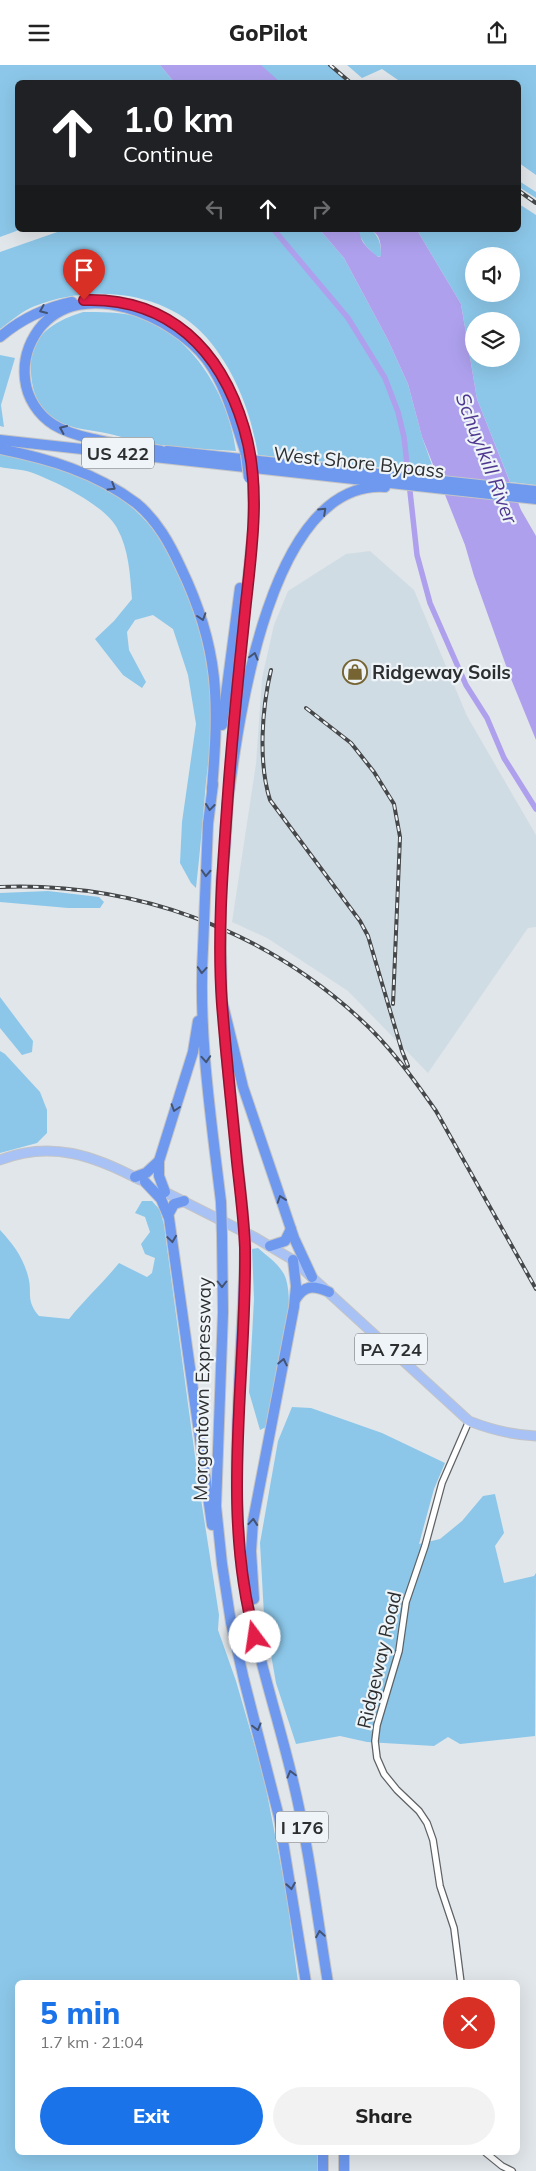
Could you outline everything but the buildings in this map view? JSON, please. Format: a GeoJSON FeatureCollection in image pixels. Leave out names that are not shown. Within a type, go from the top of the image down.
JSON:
{"type":"FeatureCollection","features":[{"type":"Feature","properties":{"kind":"highway"},"geometry":{"type":"LineString","coordinates":[[0,337],[21,321],[36,313],[74,301],[111,301],[150,310],[183,329],[211,358],[234,401],[248,455],[251,475],[253,529],[231,744],[227,807]]}},
{"type":"Feature","properties":{"kind":"highway"},"geometry":{"type":"LineString","coordinates":[[161,451],[75,434],[56,426],[43,416],[34,405],[28,393],[24,365],[29,345],[46,321],[70,308],[84,305],[104,305],[137,310],[176,330],[200,352],[219,380],[233,410],[248,455]]}},
{"type":"Feature","properties":{"kind":"highway","name":"West Shore Bypass"},"geometry":{"type":"LineString","coordinates":[[0,434],[161,451],[536,499]]}},
{"type":"Feature","properties":{"kind":"highway","name":"West Shore Bypass"},"geometry":{"type":"LineString","coordinates":[[0,440],[401,482],[536,491]]}},
{"type":"Feature","properties":{"kind":"highway"},"geometry":{"type":"LineString","coordinates":[[0,449],[64,464],[107,484],[137,504],[152,519],[170,544],[197,602],[213,662],[217,724],[212,789]]}},
{"type":"Feature","properties":{"kind":"highway"},"geometry":{"type":"LineString","coordinates":[[212,789],[247,539],[251,475]]}},
{"type":"Feature","properties":{"kind":"highway"},"geometry":{"type":"LineString","coordinates":[[227,807],[236,741],[252,663],[270,603],[295,547],[313,521],[335,501],[349,493],[401,482]]}},
{"type":"Feature","properties":{"kind":"highway","name":"Morgantown Expressway"},"geometry":{"type":"LineString","coordinates":[[212,789],[208,824],[201,993],[222,1235],[222,1312],[216,1506],[231,1623],[279,1817],[306,1980]]}},
{"type":"Feature","properties":{"kind":"highway","name":"Morgantown Expressway"},"geometry":{"type":"LineString","coordinates":[[227,807],[222,882],[222,1001],[245,1247],[238,1505],[241,1560],[250,1618],[266,1674],[300,1813],[328,1980]]}},
{"type":"Feature","properties":{"kind":"highway"},"geometry":{"type":"LineString","coordinates":[[166,1192],[159,1176],[159,1161],[193,1052],[201,993]]}},
{"type":"Feature","properties":{"kind":"highway"},"geometry":{"type":"LineString","coordinates":[[222,1001],[243,1087],[290,1229],[298,1251],[312,1277]]}},
{"type":"Feature","properties":{"kind":"highway"},"geometry":{"type":"LineString","coordinates":[[135,1177],[146,1173],[159,1161]]}},
{"type":"Feature","properties":{"kind":"highway"},"geometry":{"type":"LineString","coordinates":[[145,1182],[161,1199],[168,1215],[221,1588],[244,1680]]}},
{"type":"Feature","properties":{"kind":"highway"},"geometry":{"type":"LineString","coordinates":[[168,1215],[174,1204],[184,1201]]}},
{"type":"Feature","properties":{"kind":"highway"},"geometry":{"type":"LineString","coordinates":[[270,1245],[284,1241],[290,1229]]}},
{"type":"Feature","properties":{"kind":"highway"},"geometry":{"type":"LineString","coordinates":[[266,1674],[253,1592],[252,1521],[295,1301],[296,1279],[292,1260]]}},
{"type":"Feature","properties":{"kind":"highway"},"geometry":{"type":"LineString","coordinates":[[295,1301],[300,1293],[308,1287],[316,1287],[329,1292]]}},
{"type":"Feature","properties":{"kind":"highway"},"geometry":{"type":"LineString","coordinates":[[323,2155],[323,2171]]}},
{"type":"Feature","properties":{"kind":"highway"},"geometry":{"type":"LineString","coordinates":[[344,2155],[344,2171]]}},
{"type":"Feature","properties":{"kind":"main road","name":"PA 724"},"geometry":{"type":"LineString","coordinates":[[0,1160],[38,1151],[64,1151],[96,1159],[270,1245],[312,1277],[470,1421],[494,1431],[513,1435],[536,1436]]}},
{"type":"Feature","properties":{"kind":"street","name":"Ridgeway Road"},"geometry":{"type":"LineString","coordinates":[[461,1980],[454,1928],[441,1894],[431,1834],[419,1811],[397,1790],[384,1774],[377,1758],[375,1741],[377,1725],[399,1651],[406,1602],[426,1546],[442,1483],[470,1421]]}},
{"type":"Feature","properties":{"kind":"street"},"geometry":{"type":"LineString","coordinates":[[489,2155],[512,2171]]}},
{"type":"Feature","properties":{"kind":"shaded area"},"geometry":{"type":"Polygon","coordinates":[[[0,65],[160,65],[172,80],[15,80],[15,231],[0,237],[0,65]]]}},
{"type":"Feature","properties":{"kind":"shaded area"},"geometry":{"type":"Polygon","coordinates":[[[237,65],[330,65],[349,80],[254,80],[237,65]]]}},
{"type":"Feature","properties":{"kind":"shaded area"},"geometry":{"type":"Polygon","coordinates":[[[347,65],[536,65],[536,175],[521,164],[521,80],[398,80],[382,69],[362,78],[347,65]]]}},
{"type":"Feature","properties":{"kind":"shaded area"},"geometry":{"type":"Polygon","coordinates":[[[521,182],[536,192],[536,198],[521,188],[521,182]]]}},
{"type":"Feature","properties":{"kind":"shaded area"},"geometry":{"type":"Polygon","coordinates":[[[521,205],[536,215],[536,485],[510,482],[477,399],[472,367],[520,367],[520,312],[465,312],[465,328],[461,304],[418,232],[521,232],[521,205]]]}},
{"type":"Feature","properties":{"kind":"shaded area"},"geometry":{"type":"Polygon","coordinates":[[[57,232],[322,232],[344,258],[388,340],[408,384],[422,437],[435,473],[258,455],[246,408],[234,378],[217,351],[207,338],[190,322],[170,310],[149,301],[103,294],[57,299],[30,308],[0,329],[0,252],[57,232]]]}},
{"type":"Feature","properties":{"kind":"shaded area"},"geometry":{"type":"Polygon","coordinates":[[[360,232],[374,232],[380,243],[381,256],[377,257],[366,246],[359,235],[360,232]]]}},
{"type":"Feature","properties":{"kind":"shaded area"},"geometry":{"type":"Polygon","coordinates":[[[83,312],[117,313],[136,316],[156,324],[175,337],[191,352],[205,370],[216,389],[232,430],[236,451],[145,443],[70,426],[58,421],[47,413],[41,407],[34,393],[31,369],[33,351],[37,342],[49,328],[83,312]]]}},
{"type":"Feature","properties":{"kind":"shaded area"},"geometry":{"type":"Polygon","coordinates":[[[0,355],[15,358],[1,405],[4,427],[0,426],[0,355]]]}},
{"type":"Feature","properties":{"kind":"shaded area"},"geometry":{"type":"Polygon","coordinates":[[[0,453],[55,466],[90,481],[123,500],[155,532],[170,555],[183,581],[201,639],[211,696],[211,745],[196,888],[191,883],[180,863],[182,822],[196,724],[188,675],[173,629],[153,615],[135,620],[127,632],[129,650],[146,682],[142,688],[123,675],[95,639],[114,621],[132,599],[130,571],[124,545],[117,528],[111,519],[91,503],[52,481],[23,470],[0,467],[0,453]]]}},
{"type":"Feature","properties":{"kind":"shaded area"},"geometry":{"type":"Polygon","coordinates":[[[370,551],[414,590],[467,716],[536,835],[536,927],[528,928],[428,1073],[348,991],[267,938],[232,922],[256,764],[262,678],[274,625],[288,591],[346,554],[370,551]]]}},
{"type":"Feature","properties":{"kind":"shaded area"},"geometry":{"type":"Polygon","coordinates":[[[48,891],[99,897],[104,902],[100,908],[68,908],[0,902],[0,893],[48,891]]]}},
{"type":"Feature","properties":{"kind":"shaded area"},"geometry":{"type":"Polygon","coordinates":[[[0,997],[33,1041],[32,1052],[22,1055],[0,1028],[0,997]]]}},
{"type":"Feature","properties":{"kind":"shaded area"},"geometry":{"type":"Polygon","coordinates":[[[0,1051],[40,1092],[47,1110],[47,1133],[37,1143],[0,1153],[0,1051]]]}},
{"type":"Feature","properties":{"kind":"shaded area"},"geometry":{"type":"Polygon","coordinates":[[[142,1201],[152,1201],[160,1210],[164,1225],[199,1486],[219,1615],[218,1630],[236,1681],[264,1778],[287,1897],[298,1980],[15,1980],[15,2155],[317,2155],[317,2171],[0,2171],[0,1230],[13,1246],[26,1269],[32,1305],[39,1316],[69,1319],[119,1263],[147,1277],[152,1273],[155,1258],[145,1254],[141,1244],[150,1232],[145,1217],[135,1213],[142,1201]]]}},
{"type":"Feature","properties":{"kind":"shaded area"},"geometry":{"type":"Polygon","coordinates":[[[258,1248],[284,1274],[289,1295],[287,1332],[283,1352],[266,1427],[260,1430],[249,1392],[254,1299],[252,1249],[258,1248]]]}},
{"type":"Feature","properties":{"kind":"shaded area"},"geometry":{"type":"Polygon","coordinates":[[[292,1407],[311,1408],[382,1433],[445,1463],[434,1489],[419,1544],[440,1539],[462,1521],[483,1496],[495,1494],[504,1533],[495,1546],[504,1583],[534,1576],[536,1573],[535,1736],[460,1744],[448,1737],[434,1746],[367,1742],[340,1736],[296,1744],[276,1683],[264,1615],[260,1543],[278,1441],[292,1407]]]}},
{"type":"Feature","properties":{"kind":"water"},"geometry":{"type":"Polygon","coordinates":[[[160,65],[261,65],[278,80],[172,80],[160,65]]]}},
{"type":"Feature","properties":{"kind":"water","name":"Schuylkill River"},"geometry":{"type":"Polygon","coordinates":[[[322,232],[360,232],[363,242],[378,257],[381,256],[380,240],[374,232],[418,232],[461,304],[465,328],[465,367],[472,367],[477,399],[521,510],[536,536],[536,740],[509,674],[465,545],[422,437],[408,384],[388,340],[344,258],[322,232]]]}},
{"type":"Feature","properties":{"kind":"waterway"},"geometry":{"type":"LineString","coordinates":[[276,232],[348,318],[385,378],[398,412],[404,437],[417,555],[430,603],[466,685],[487,718],[504,758],[536,809]]}},
{"type":"Feature","properties":{"kind":"railway"},"geometry":{"type":"LineString","coordinates":[[330,65],[348,80]]}},
{"type":"Feature","properties":{"kind":"railway"},"geometry":{"type":"LineString","coordinates":[[521,192],[536,203]]}},
{"type":"Feature","properties":{"kind":"railway"},"geometry":{"type":"LineString","coordinates":[[271,670],[265,701],[263,735],[264,769],[270,800],[360,921],[368,936],[408,1066]]}},
{"type":"Feature","properties":{"kind":"railway"},"geometry":{"type":"LineString","coordinates":[[306,708],[351,743],[374,772],[394,804],[400,837],[393,1004]]}},
{"type":"Feature","properties":{"kind":"railway"},"geometry":{"type":"LineString","coordinates":[[0,887],[49,888],[98,893],[146,903],[192,917],[237,936],[280,959],[321,986],[359,1018],[380,1039],[400,1062],[436,1111],[536,1289]]}},
{"type":"Feature","properties":{"kind":"place","name":"Ridgeway Soils"},"geometry":{"type":"Point","coordinates":[355,672]}},
{"type":"Feature","properties":{"kind":"route"},"geometry":{"type":"LineString","coordinates":[[84,300],[117,301],[150,310],[187,332],[196,341],[211,358],[234,401],[244,429],[253,473],[253,529],[231,744],[222,882],[221,952],[222,1001],[245,1247],[238,1445],[238,1505],[241,1560],[250,1618],[255,1637]]}}]}
